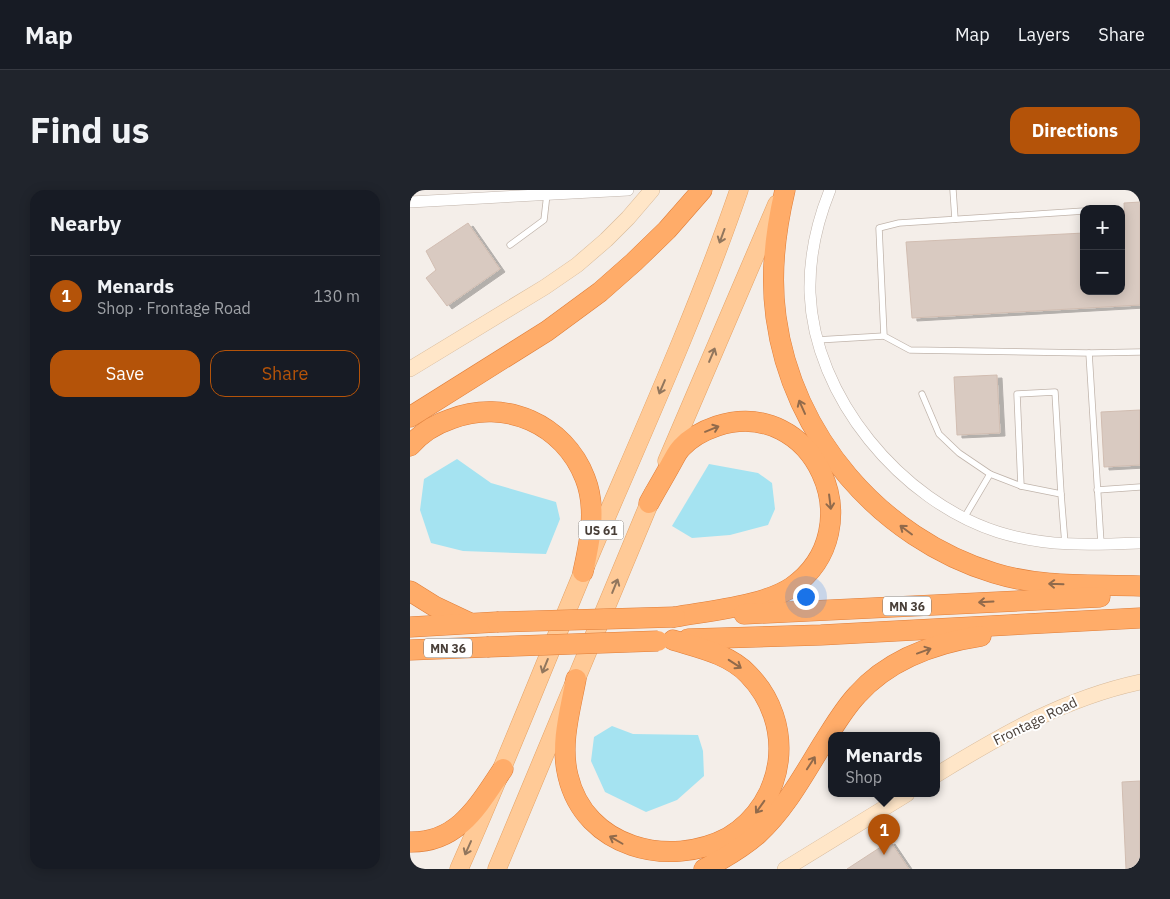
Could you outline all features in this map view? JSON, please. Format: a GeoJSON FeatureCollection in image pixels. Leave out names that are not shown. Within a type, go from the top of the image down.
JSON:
{"type":"FeatureCollection","features":[{"type":"Feature","properties":{"kind":"highway"},"geometry":{"type":"LineString","coordinates":[[410,417],[548,331],[600,292],[667,230],[702,190]]}},
{"type":"Feature","properties":{"kind":"highway"},"geometry":{"type":"LineString","coordinates":[[784,190],[778,217],[773,282],[782,352],[793,386],[807,418],[822,444],[860,490],[881,511],[909,533],[935,549],[995,574],[1050,584],[1140,586]]}},
{"type":"Feature","properties":{"kind":"highway"},"geometry":{"type":"LineString","coordinates":[[410,446],[425,432],[442,422],[478,411],[502,412],[522,416],[554,433],[568,447],[578,462],[586,479],[590,497],[591,531],[583,572]]}},
{"type":"Feature","properties":{"kind":"highway"},"geometry":{"type":"LineString","coordinates":[[649,504],[681,448],[694,437],[711,428],[739,421],[756,422],[788,434],[802,445],[814,459],[823,474],[829,491],[832,512],[830,528],[824,546],[816,562],[792,587],[777,596],[762,601],[675,617]]}},
{"type":"Feature","properties":{"kind":"highway"},"geometry":{"type":"LineString","coordinates":[[410,591],[434,606],[471,624]]}},
{"type":"Feature","properties":{"kind":"highway","name":"MN 36"},"geometry":{"type":"LineString","coordinates":[[410,627],[497,622],[675,617],[1140,595]]}},
{"type":"Feature","properties":{"kind":"highway","name":"MN 36"},"geometry":{"type":"LineString","coordinates":[[410,650],[821,635],[1140,618]]}},
{"type":"Feature","properties":{"kind":"highway"},"geometry":{"type":"LineString","coordinates":[[831,732],[847,707],[874,678],[919,652],[973,638],[1082,621]]}},
{"type":"Feature","properties":{"kind":"highway"},"geometry":{"type":"LineString","coordinates":[[576,679],[565,736],[565,757],[568,777],[575,796],[585,813],[599,828],[615,840],[634,849],[654,854],[672,855],[710,847],[730,837],[746,824],[759,809],[775,778],[779,759],[780,739],[776,721],[769,704],[749,674],[735,663],[718,654],[665,640]]}},
{"type":"Feature","properties":{"kind":"highway"},"geometry":{"type":"LineString","coordinates":[[410,656],[440,648]]}},
{"type":"Feature","properties":{"kind":"highway"},"geometry":{"type":"LineString","coordinates":[[704,869],[741,848],[776,815],[792,794],[828,737]]}},
{"type":"Feature","properties":{"kind":"highway"},"geometry":{"type":"LineString","coordinates":[[410,842],[433,839],[448,833],[462,824],[472,814],[503,769]]}},
{"type":"Feature","properties":{"kind":"main road","name":"US 61"},"geometry":{"type":"LineString","coordinates":[[459,869],[503,769],[583,572],[682,338],[739,190]]}},
{"type":"Feature","properties":{"kind":"main road","name":"US 61"},"geometry":{"type":"LineString","coordinates":[[497,869],[649,504],[784,190]]}},
{"type":"Feature","properties":{"kind":"street"},"geometry":{"type":"LineString","coordinates":[[410,202],[628,190]]}},
{"type":"Feature","properties":{"kind":"street"},"geometry":{"type":"LineString","coordinates":[[410,369],[545,287],[577,265],[622,224],[652,190]]}},
{"type":"Feature","properties":{"kind":"street"},"geometry":{"type":"LineString","coordinates":[[830,190],[820,218],[811,268],[810,293],[817,340],[836,388],[866,436],[888,462],[930,498],[964,518],[997,532],[1023,539],[1066,545],[1140,543]]}},
{"type":"Feature","properties":{"kind":"street","name":"Frontage Road"},"geometry":{"type":"LineString","coordinates":[[940,773],[1008,732],[1041,715],[1102,692],[1140,682]]}},
{"type":"Feature","properties":{"kind":"street"},"geometry":{"type":"LineString","coordinates":[[785,869],[902,797]]}},
{"type":"Feature","properties":{"kind":"lane"},"geometry":{"type":"LineString","coordinates":[[953,190],[955,219]]}},
{"type":"Feature","properties":{"kind":"lane"},"geometry":{"type":"LineString","coordinates":[[510,245],[544,220],[546,194]]}},
{"type":"Feature","properties":{"kind":"lane"},"geometry":{"type":"LineString","coordinates":[[884,336],[879,228],[899,223],[1080,211]]}},
{"type":"Feature","properties":{"kind":"lane"},"geometry":{"type":"LineString","coordinates":[[817,340],[884,336],[910,350],[1140,352]]}},
{"type":"Feature","properties":{"kind":"lane"},"geometry":{"type":"LineString","coordinates":[[1089,353],[1101,544]]}},
{"type":"Feature","properties":{"kind":"lane"},"geometry":{"type":"LineString","coordinates":[[1021,486],[1018,394],[1055,392],[1066,545]]}},
{"type":"Feature","properties":{"kind":"lane"},"geometry":{"type":"LineString","coordinates":[[922,394],[939,434],[959,453],[990,474],[1021,486],[1061,494]]}},
{"type":"Feature","properties":{"kind":"lane"},"geometry":{"type":"LineString","coordinates":[[964,518],[990,474]]}},
{"type":"Feature","properties":{"kind":"lane"},"geometry":{"type":"LineString","coordinates":[[1097,490],[1140,487]]}},
{"type":"Feature","properties":{"kind":"water"},"geometry":{"type":"Polygon","coordinates":[[[457,459],[491,483],[556,502],[560,519],[546,554],[463,551],[431,543],[420,510],[424,479],[457,459]]]}},
{"type":"Feature","properties":{"kind":"water"},"geometry":{"type":"Polygon","coordinates":[[[709,464],[758,473],[772,483],[775,509],[768,525],[730,535],[692,538],[672,526],[709,464]]]}},
{"type":"Feature","properties":{"kind":"water"},"geometry":{"type":"Polygon","coordinates":[[[612,726],[633,734],[698,735],[703,751],[704,776],[677,800],[646,812],[605,792],[591,761],[594,737],[612,726]]]}},
{"type":"Feature","properties":{"kind":"building"},"geometry":{"type":"Polygon","coordinates":[[[1140,202],[1140,305],[912,318],[906,242],[1080,233],[1080,295],[1125,295],[1124,203],[1140,202]]]}},
{"type":"Feature","properties":{"kind":"building"},"geometry":{"type":"Polygon","coordinates":[[[468,223],[500,269],[447,306],[426,278],[436,270],[426,251],[468,223]]]}},
{"type":"Feature","properties":{"kind":"building"},"geometry":{"type":"Polygon","coordinates":[[[997,375],[1000,433],[957,435],[954,377],[997,375]]]}},
{"type":"Feature","properties":{"kind":"building"},"geometry":{"type":"Polygon","coordinates":[[[1140,410],[1140,465],[1104,467],[1101,412],[1140,410]]]}},
{"type":"Feature","properties":{"kind":"building"},"geometry":{"type":"Polygon","coordinates":[[[1140,781],[1140,869],[1126,869],[1122,782],[1140,781]]]}},
{"type":"Feature","properties":{"kind":"building"},"geometry":{"type":"Polygon","coordinates":[[[890,841],[909,869],[847,869],[890,841]]]}},
{"type":"Feature","properties":{"kind":"place","name":"Menards"},"geometry":{"type":"Point","coordinates":[884,855]}}]}
